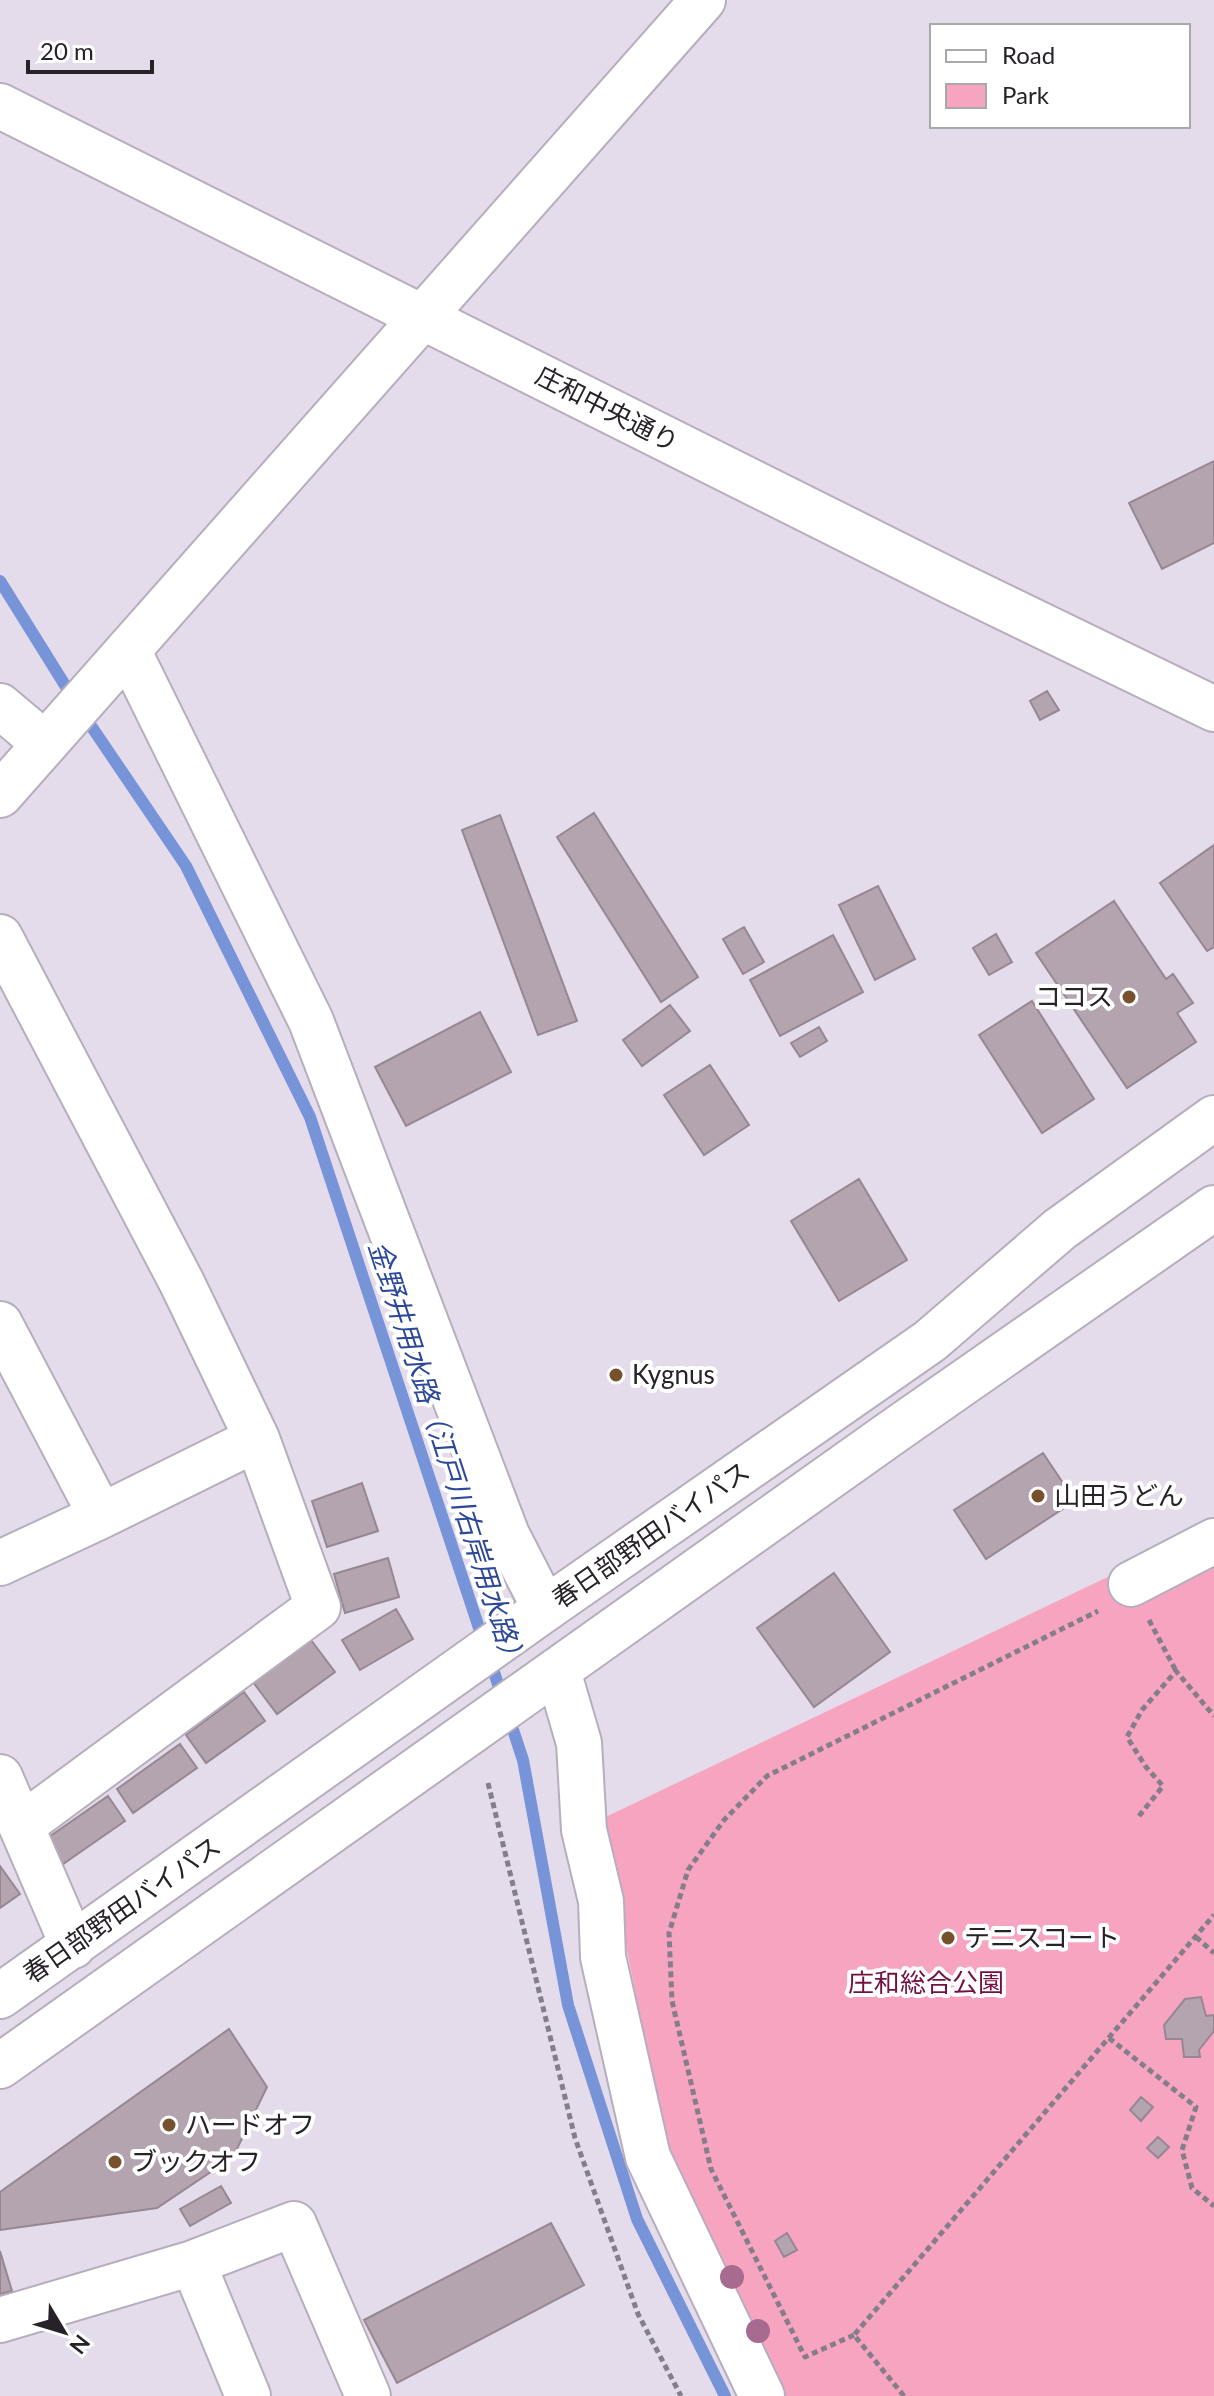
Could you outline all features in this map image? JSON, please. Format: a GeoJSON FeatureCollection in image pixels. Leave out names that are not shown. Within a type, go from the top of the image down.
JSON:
{"type":"FeatureCollection","features":[{"type":"Feature","properties":{"kind":"main road"},"geometry":{"type":"LineString","coordinates":[[0,795],[703,0]]}},
{"type":"Feature","properties":{"kind":"main road","name":"庄和中央通り"},"geometry":{"type":"LineString","coordinates":[[0,106],[952,582],[1214,709]]}},
{"type":"Feature","properties":{"kind":"main road"},"geometry":{"type":"LineString","coordinates":[[128,650],[311,1021],[507,1535],[530,1620]]}},
{"type":"Feature","properties":{"kind":"main road"},"geometry":{"type":"LineString","coordinates":[[0,706],[44,743]]}},
{"type":"Feature","properties":{"kind":"main road"},"geometry":{"type":"LineString","coordinates":[[0,937],[182,1283],[257,1439],[318,1607],[21,1826]]}},
{"type":"Feature","properties":{"kind":"main road","name":"春日部野田バイパス"},"geometry":{"type":"LineString","coordinates":[[0,1996],[930,1341],[1060,1229],[1214,1118]]}},
{"type":"Feature","properties":{"kind":"main road"},"geometry":{"type":"LineString","coordinates":[[0,2066],[894,1431],[1214,1208]]}},
{"type":"Feature","properties":{"kind":"main road"},"geometry":{"type":"LineString","coordinates":[[0,1324],[101,1516]]}},
{"type":"Feature","properties":{"kind":"main road"},"geometry":{"type":"LineString","coordinates":[[0,1563],[257,1439]]}},
{"type":"Feature","properties":{"kind":"main road"},"geometry":{"type":"LineString","coordinates":[[1116,1597],[1214,1541]]}},
{"type":"Feature","properties":{"kind":"main road"},"geometry":{"type":"LineString","coordinates":[[545,1681],[579,1743],[584,1830],[601,1901],[603,1957],[648,2157],[762,2396]]}},
{"type":"Feature","properties":{"kind":"main road"},"geometry":{"type":"LineString","coordinates":[[1,1780],[73,1946]]}},
{"type":"Feature","properties":{"kind":"main road"},"geometry":{"type":"LineString","coordinates":[[0,2320],[193,2263],[294,2224],[368,2396]]}},
{"type":"Feature","properties":{"kind":"main road"},"geometry":{"type":"LineString","coordinates":[[193,2263],[248,2396]]}},
{"type":"Feature","properties":{"kind":"path"},"geometry":{"type":"LineString","coordinates":[[1116,1597],[767,1776],[724,1820],[688,1870],[669,1933],[672,2001],[711,2169],[805,2357],[854,2335],[1214,1915]]}},
{"type":"Feature","properties":{"kind":"path"},"geometry":{"type":"LineString","coordinates":[[1139,1816],[1163,1786],[1146,1767],[1127,1737],[1142,1710],[1176,1671],[1214,1716]]}},
{"type":"Feature","properties":{"kind":"path"},"geometry":{"type":"LineString","coordinates":[[488,1783],[575,2138],[638,2314],[681,2396]]}},
{"type":"Feature","properties":{"kind":"path"},"geometry":{"type":"LineString","coordinates":[[1196,1937],[1214,1953]]}},
{"type":"Feature","properties":{"kind":"path"},"geometry":{"type":"LineString","coordinates":[[1109,2038],[1196,2107],[1182,2150],[1192,2188],[1214,2206]]}},
{"type":"Feature","properties":{"kind":"path"},"geometry":{"type":"LineString","coordinates":[[854,2335],[904,2396]]}},
{"type":"Feature","properties":{"kind":"green space","name":"庄和総合公園"},"geometry":{"type":"Polygon","coordinates":[[[1214,1563],[1214,2396],[774,2396],[672,2172],[622,1926],[593,1823],[1114,1574],[1214,1563]]]}},
{"type":"Feature","properties":{"kind":"building"},"geometry":{"type":"Polygon","coordinates":[[[1214,461],[1214,543],[1162,569],[1129,503],[1214,461]]]}},
{"type":"Feature","properties":{"kind":"building"},"geometry":{"type":"Polygon","coordinates":[[[1047,691],[1059,710],[1040,720],[1030,701],[1047,691]]]}},
{"type":"Feature","properties":{"kind":"building"},"geometry":{"type":"Polygon","coordinates":[[[594,813],[698,977],[661,1002],[557,837],[594,813]]]}},
{"type":"Feature","properties":{"kind":"building"},"geometry":{"type":"Polygon","coordinates":[[[500,815],[577,1021],[538,1035],[462,830],[500,815]]]}},
{"type":"Feature","properties":{"kind":"building"},"geometry":{"type":"Polygon","coordinates":[[[1214,845],[1214,947],[1207,951],[1160,883],[1214,845]]]}},
{"type":"Feature","properties":{"kind":"building"},"geometry":{"type":"Polygon","coordinates":[[[878,886],[915,959],[875,980],[839,905],[878,886]]]}},
{"type":"Feature","properties":{"kind":"building"},"geometry":{"type":"Polygon","coordinates":[[[1114,901],[1166,979],[1173,974],[1193,1003],[1177,1013],[1196,1042],[1127,1088],[1036,953],[1114,901]]]}},
{"type":"Feature","properties":{"kind":"building"},"geometry":{"type":"Polygon","coordinates":[[[744,927],[764,962],[743,974],[723,939],[744,927]]]}},
{"type":"Feature","properties":{"kind":"building"},"geometry":{"type":"Polygon","coordinates":[[[996,934],[1012,962],[989,975],[973,948],[996,934]]]}},
{"type":"Feature","properties":{"kind":"building"},"geometry":{"type":"Polygon","coordinates":[[[833,935],[863,992],[780,1036],[750,980],[833,935]]]}},
{"type":"Feature","properties":{"kind":"building"},"geometry":{"type":"Polygon","coordinates":[[[1032,1001],[1094,1099],[1042,1133],[979,1035],[1032,1001]]]}},
{"type":"Feature","properties":{"kind":"building"},"geometry":{"type":"Polygon","coordinates":[[[670,1005],[690,1031],[642,1066],[623,1040],[670,1005]]]}},
{"type":"Feature","properties":{"kind":"building"},"geometry":{"type":"Polygon","coordinates":[[[480,1012],[511,1072],[406,1126],[375,1067],[480,1012]]]}},
{"type":"Feature","properties":{"kind":"building"},"geometry":{"type":"Polygon","coordinates":[[[819,1027],[827,1041],[800,1057],[791,1043],[819,1027]]]}},
{"type":"Feature","properties":{"kind":"building"},"geometry":{"type":"Polygon","coordinates":[[[710,1065],[749,1125],[704,1155],[664,1095],[710,1065]]]}},
{"type":"Feature","properties":{"kind":"building"},"geometry":{"type":"Polygon","coordinates":[[[859,1179],[907,1260],[839,1301],[791,1221],[859,1179]]]}},
{"type":"Feature","properties":{"kind":"building"},"geometry":{"type":"Polygon","coordinates":[[[1043,1453],[1075,1501],[986,1559],[954,1510],[1043,1453]]]}},
{"type":"Feature","properties":{"kind":"building"},"geometry":{"type":"Polygon","coordinates":[[[362,1483],[378,1531],[327,1547],[312,1501],[362,1483]]]}},
{"type":"Feature","properties":{"kind":"building"},"geometry":{"type":"Polygon","coordinates":[[[388,1558],[399,1597],[345,1613],[334,1574],[388,1558]]]}},
{"type":"Feature","properties":{"kind":"building"},"geometry":{"type":"Polygon","coordinates":[[[834,1573],[890,1652],[814,1707],[757,1628],[834,1573]]]}},
{"type":"Feature","properties":{"kind":"building"},"geometry":{"type":"Polygon","coordinates":[[[396,1609],[413,1639],[360,1670],[342,1640],[396,1609]]]}},
{"type":"Feature","properties":{"kind":"building"},"geometry":{"type":"Polygon","coordinates":[[[311,1640],[335,1672],[277,1714],[253,1682],[311,1640]]]}},
{"type":"Feature","properties":{"kind":"building"},"geometry":{"type":"Polygon","coordinates":[[[244,1692],[265,1721],[206,1763],[186,1735],[244,1692]]]}},
{"type":"Feature","properties":{"kind":"building"},"geometry":{"type":"Polygon","coordinates":[[[180,1744],[197,1768],[133,1813],[117,1789],[180,1744]]]}},
{"type":"Feature","properties":{"kind":"building"},"geometry":{"type":"Polygon","coordinates":[[[108,1796],[125,1821],[63,1864],[46,1839],[108,1796]]]}},
{"type":"Feature","properties":{"kind":"building"},"geometry":{"type":"Polygon","coordinates":[[[0,1866],[20,1894],[0,1908],[0,1866]]]}},
{"type":"Feature","properties":{"kind":"building"},"geometry":{"type":"Polygon","coordinates":[[[1201,1997],[1206,2016],[1214,2015],[1214,2031],[1199,2050],[1200,2057],[1184,2057],[1182,2039],[1166,2039],[1164,2025],[1185,1999],[1201,1997]]]}},
{"type":"Feature","properties":{"kind":"building"},"geometry":{"type":"Polygon","coordinates":[[[229,2029],[267,2087],[233,2157],[157,2208],[0,2230],[0,2192],[229,2029]]]}},
{"type":"Feature","properties":{"kind":"building"},"geometry":{"type":"Polygon","coordinates":[[[1141,2097],[1153,2107],[1141,2121],[1130,2110],[1141,2097]]]}},
{"type":"Feature","properties":{"kind":"building"},"geometry":{"type":"Polygon","coordinates":[[[1158,2137],[1169,2147],[1158,2158],[1147,2148],[1158,2137]]]}},
{"type":"Feature","properties":{"kind":"building"},"geometry":{"type":"Polygon","coordinates":[[[221,2186],[231,2203],[190,2226],[180,2209],[221,2186]]]}},
{"type":"Feature","properties":{"kind":"building"},"geometry":{"type":"Polygon","coordinates":[[[551,2223],[584,2285],[397,2383],[364,2320],[551,2223]]]}},
{"type":"Feature","properties":{"kind":"building"},"geometry":{"type":"Polygon","coordinates":[[[787,2233],[797,2250],[784,2257],[775,2241],[787,2233]]]}},
{"type":"Feature","properties":{"kind":"building"},"geometry":{"type":"Polygon","coordinates":[[[0,2251],[12,2291],[0,2294],[0,2251]]]}},
{"type":"Feature","properties":{"kind":"waterway","name":"金野井用水路（江戸川右岸用水路）"},"geometry":{"type":"LineString","coordinates":[[0,581],[73,698]]}},
{"type":"Feature","properties":{"kind":"waterway","name":"金野井用水路（江戸川右岸用水路）"},"geometry":{"type":"LineString","coordinates":[[83,714],[186,866],[310,1117],[484,1643]]}},
{"type":"Feature","properties":{"kind":"waterway","name":"金野井用水路（江戸川右岸用水路）"},"geometry":{"type":"LineString","coordinates":[[490,1660],[523,1760],[568,2005],[637,2219],[725,2396]]}},
{"type":"Feature","properties":{"kind":"place","name":"ココス"},"geometry":{"type":"Point","coordinates":[1129,997]}},
{"type":"Feature","properties":{"kind":"place","name":"Kygnus"},"geometry":{"type":"Point","coordinates":[616,1375]}},
{"type":"Feature","properties":{"kind":"place","name":"山田うどん"},"geometry":{"type":"Point","coordinates":[1038,1496]}},
{"type":"Feature","properties":{"kind":"place","name":"テニスコート"},"geometry":{"type":"Point","coordinates":[948,1938]}},
{"type":"Feature","properties":{"kind":"place","name":"ハードオフ"},"geometry":{"type":"Point","coordinates":[169,2125]}},
{"type":"Feature","properties":{"kind":"place","name":"ブックオフ"},"geometry":{"type":"Point","coordinates":[115,2162]}}]}
